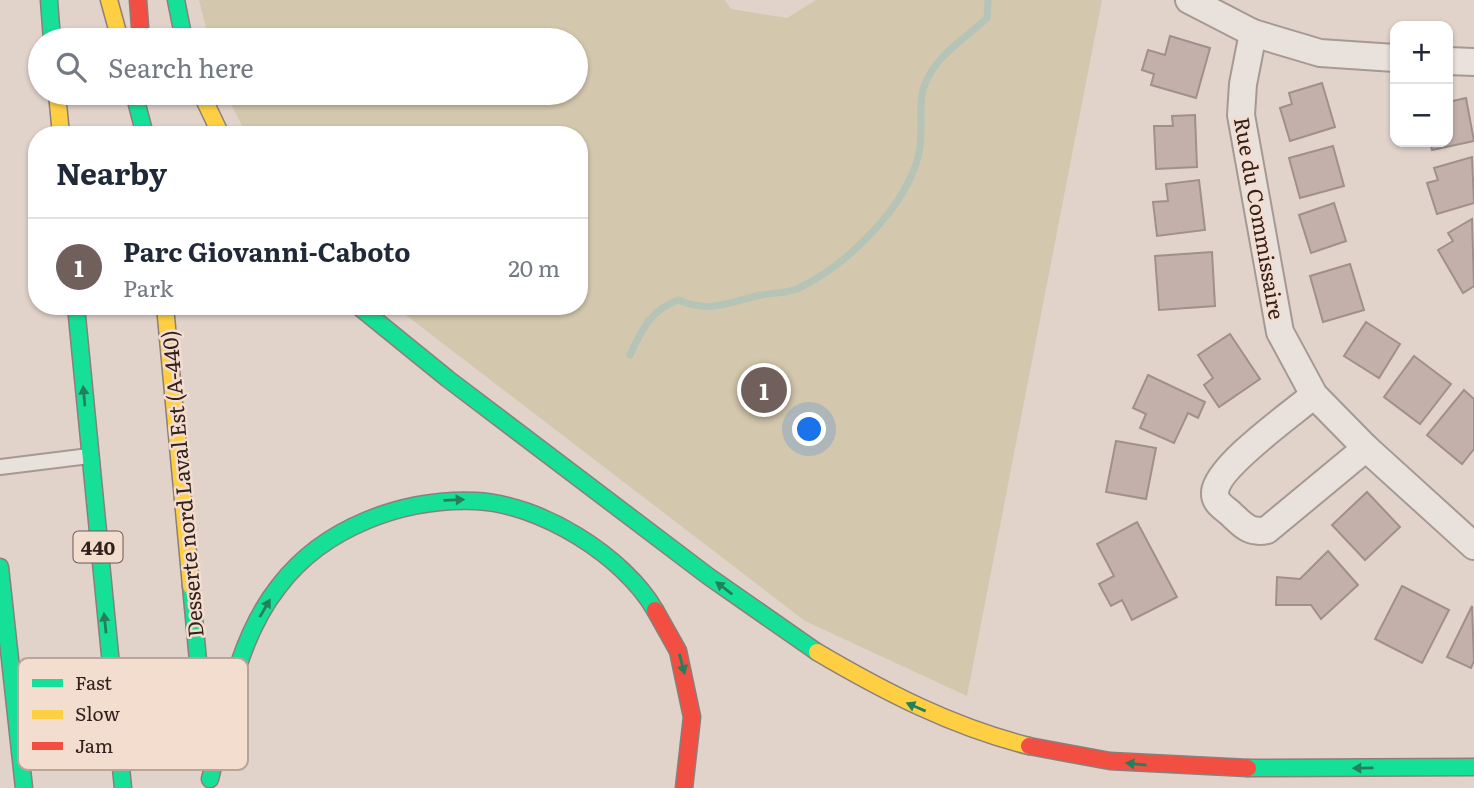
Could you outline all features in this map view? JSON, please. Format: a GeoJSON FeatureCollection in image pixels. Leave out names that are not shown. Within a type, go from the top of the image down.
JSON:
{"type":"FeatureCollection","features":[{"type":"Feature","properties":{"kind":"main road"},"geometry":{"type":"LineString","coordinates":[[48,0],[51,28]]}},
{"type":"Feature","properties":{"kind":"main road"},"geometry":{"type":"LineString","coordinates":[[109,0],[117,28]]}},
{"type":"Feature","properties":{"kind":"main road"},"geometry":{"type":"LineString","coordinates":[[138,0],[140,28]]}},
{"type":"Feature","properties":{"kind":"main road"},"geometry":{"type":"LineString","coordinates":[[176,0],[182,28]]}},
{"type":"Feature","properties":{"kind":"main road"},"geometry":{"type":"LineString","coordinates":[[58,105],[60,126]]}},
{"type":"Feature","properties":{"kind":"main road"},"geometry":{"type":"LineString","coordinates":[[138,105],[144,126]]}},
{"type":"Feature","properties":{"kind":"main road"},"geometry":{"type":"LineString","coordinates":[[146,105],[147,126]]}},
{"type":"Feature","properties":{"kind":"main road"},"geometry":{"type":"LineString","coordinates":[[207,105],[217,126]]}},
{"type":"Feature","properties":{"kind":"main road","name":"440"},"geometry":{"type":"LineString","coordinates":[[77,315],[110,658]]}},
{"type":"Feature","properties":{"kind":"main road","name":"Desserte nord Laval Est (A-440)"},"geometry":{"type":"LineString","coordinates":[[166,315],[198,658]]}},
{"type":"Feature","properties":{"kind":"main road"},"geometry":{"type":"LineString","coordinates":[[370,315],[782,631],[848,673],[937,716],[996,737],[1056,752],[1157,766],[1263,769],[1474,767]]}},
{"type":"Feature","properties":{"kind":"main road"},"geometry":{"type":"LineString","coordinates":[[244,658],[250,638],[266,605],[288,575],[332,538],[379,514],[416,503],[470,500],[510,505],[563,525],[611,557],[649,598],[678,649],[689,691],[691,735],[684,788]]}},
{"type":"Feature","properties":{"kind":"main road"},"geometry":{"type":"LineString","coordinates":[[0,567],[18,733]]}},
{"type":"Feature","properties":{"kind":"main road"},"geometry":{"type":"LineString","coordinates":[[22,770],[24,788]]}},
{"type":"Feature","properties":{"kind":"main road","name":"440"},"geometry":{"type":"LineString","coordinates":[[121,770],[123,788]]}},
{"type":"Feature","properties":{"kind":"street"},"geometry":{"type":"LineString","coordinates":[[1189,0],[1252,33],[1320,53],[1390,58]]}},
{"type":"Feature","properties":{"kind":"street","name":"Rue du Commissaire"},"geometry":{"type":"LineString","coordinates":[[1252,33],[1243,84],[1241,115],[1280,332],[1314,395],[1366,448],[1474,546]]}},
{"type":"Feature","properties":{"kind":"street"},"geometry":{"type":"LineString","coordinates":[[1453,61],[1474,62]]}},
{"type":"Feature","properties":{"kind":"street"},"geometry":{"type":"LineString","coordinates":[[1314,395],[1224,471],[1215,492],[1217,502],[1248,529],[1256,532],[1267,530],[1366,448]]}},
{"type":"Feature","properties":{"kind":"lane"},"geometry":{"type":"LineString","coordinates":[[0,467],[89,456]]}},
{"type":"Feature","properties":{"kind":"shaded area"},"geometry":{"type":"Polygon","coordinates":[[[199,0],[725,0],[731,9],[787,18],[816,0],[1102,0],[967,696],[805,621],[406,315],[588,315],[588,126],[242,126],[231,105],[588,105],[588,28],[206,28],[199,0]]]}},
{"type":"Feature","properties":{"kind":"building"},"geometry":{"type":"Polygon","coordinates":[[[1170,36],[1210,48],[1196,98],[1151,85],[1154,74],[1142,70],[1148,50],[1165,55],[1170,36]]]}},
{"type":"Feature","properties":{"kind":"building"},"geometry":{"type":"Polygon","coordinates":[[[1322,83],[1335,127],[1290,141],[1280,108],[1292,104],[1289,93],[1322,83]]]}},
{"type":"Feature","properties":{"kind":"building"},"geometry":{"type":"Polygon","coordinates":[[[1466,98],[1474,141],[1453,146],[1453,101],[1466,98]]]}},
{"type":"Feature","properties":{"kind":"building"},"geometry":{"type":"Polygon","coordinates":[[[1195,115],[1197,167],[1156,169],[1154,126],[1173,126],[1172,116],[1195,115]]]}},
{"type":"Feature","properties":{"kind":"building"},"geometry":{"type":"Polygon","coordinates":[[[1333,146],[1344,186],[1300,198],[1289,158],[1333,146]]]}},
{"type":"Feature","properties":{"kind":"building"},"geometry":{"type":"Polygon","coordinates":[[[1472,157],[1474,203],[1437,214],[1427,183],[1438,180],[1434,168],[1472,157]]]}},
{"type":"Feature","properties":{"kind":"building"},"geometry":{"type":"Polygon","coordinates":[[[1199,180],[1205,230],[1157,236],[1153,202],[1168,201],[1166,184],[1199,180]]]}},
{"type":"Feature","properties":{"kind":"building"},"geometry":{"type":"Polygon","coordinates":[[[1334,203],[1346,241],[1311,253],[1299,215],[1334,203]]]}},
{"type":"Feature","properties":{"kind":"building"},"geometry":{"type":"Polygon","coordinates":[[[1472,219],[1474,286],[1463,293],[1438,250],[1453,241],[1448,233],[1472,219]]]}},
{"type":"Feature","properties":{"kind":"building"},"geometry":{"type":"Polygon","coordinates":[[[1212,252],[1215,306],[1159,310],[1155,256],[1212,252]]]}},
{"type":"Feature","properties":{"kind":"building"},"geometry":{"type":"Polygon","coordinates":[[[1350,264],[1364,310],[1323,322],[1310,276],[1350,264]]]}},
{"type":"Feature","properties":{"kind":"building"},"geometry":{"type":"Polygon","coordinates":[[[1366,322],[1400,344],[1379,378],[1344,356],[1366,322]]]}},
{"type":"Feature","properties":{"kind":"building"},"geometry":{"type":"Polygon","coordinates":[[[1230,334],[1260,379],[1219,407],[1204,385],[1213,378],[1198,355],[1230,334]]]}},
{"type":"Feature","properties":{"kind":"building"},"geometry":{"type":"Polygon","coordinates":[[[1414,356],[1451,384],[1420,424],[1384,397],[1414,356]]]}},
{"type":"Feature","properties":{"kind":"building"},"geometry":{"type":"Polygon","coordinates":[[[1148,375],[1205,402],[1198,418],[1188,413],[1174,443],[1140,428],[1146,414],[1133,408],[1148,375]]]}},
{"type":"Feature","properties":{"kind":"building"},"geometry":{"type":"Polygon","coordinates":[[[1464,390],[1474,399],[1474,449],[1462,464],[1427,435],[1464,390]]]}},
{"type":"Feature","properties":{"kind":"building"},"geometry":{"type":"Polygon","coordinates":[[[1116,441],[1156,448],[1146,499],[1106,492],[1116,441]]]}},
{"type":"Feature","properties":{"kind":"building"},"geometry":{"type":"Polygon","coordinates":[[[1367,492],[1400,527],[1365,560],[1332,525],[1367,492]]]}},
{"type":"Feature","properties":{"kind":"building"},"geometry":{"type":"Polygon","coordinates":[[[1137,522],[1177,597],[1132,620],[1122,600],[1111,606],[1099,584],[1114,576],[1097,544],[1137,522]]]}},
{"type":"Feature","properties":{"kind":"building"},"geometry":{"type":"Polygon","coordinates":[[[1328,551],[1358,585],[1321,619],[1311,605],[1276,605],[1277,577],[1300,579],[1328,551]]]}},
{"type":"Feature","properties":{"kind":"building"},"geometry":{"type":"Polygon","coordinates":[[[1402,586],[1449,610],[1422,663],[1375,639],[1402,586]]]}},
{"type":"Feature","properties":{"kind":"building"},"geometry":{"type":"Polygon","coordinates":[[[1472,606],[1474,661],[1471,668],[1447,657],[1472,606]]]}},
{"type":"Feature","properties":{"kind":"waterway"},"geometry":{"type":"LineString","coordinates":[[630,355],[648,321],[669,304],[678,300],[701,306],[720,305],[797,289],[835,266],[872,233],[902,194],[912,173],[919,153],[923,92],[930,73],[944,55],[987,18],[988,0]]}},
{"type":"Feature","properties":{"kind":"traffic: fast"},"geometry":{"type":"LineString","coordinates":[[49,0],[51,28]]}},
{"type":"Feature","properties":{"kind":"traffic: fast"},"geometry":{"type":"LineString","coordinates":[[176,0],[182,28]]}},
{"type":"Feature","properties":{"kind":"traffic: fast"},"geometry":{"type":"LineString","coordinates":[[137,105],[143,126]]}},
{"type":"Feature","properties":{"kind":"traffic: fast"},"geometry":{"type":"LineString","coordinates":[[77,315],[110,658]]}},
{"type":"Feature","properties":{"kind":"traffic: fast"},"geometry":{"type":"LineString","coordinates":[[369,315],[448,379],[708,576],[817,652]]}},
{"type":"Feature","properties":{"kind":"traffic: fast"},"geometry":{"type":"LineString","coordinates":[[241,658],[264,607],[297,565],[318,547],[367,520],[393,511],[448,501],[501,504],[552,522],[578,536],[623,570],[655,610]]}},
{"type":"Feature","properties":{"kind":"traffic: fast"},"geometry":{"type":"LineString","coordinates":[[0,567],[18,733]]}},
{"type":"Feature","properties":{"kind":"traffic: fast"},"geometry":{"type":"LineString","coordinates":[[191,586],[198,658]]}},
{"type":"Feature","properties":{"kind":"traffic: fast"},"geometry":{"type":"LineString","coordinates":[[1248,768],[1474,767]]}},
{"type":"Feature","properties":{"kind":"traffic: fast"},"geometry":{"type":"LineString","coordinates":[[22,770],[24,788]]}},
{"type":"Feature","properties":{"kind":"traffic: fast"},"geometry":{"type":"LineString","coordinates":[[121,770],[123,788]]}},
{"type":"Feature","properties":{"kind":"traffic: fast"},"geometry":{"type":"LineString","coordinates":[[210,779],[212,770]]}},
{"type":"Feature","properties":{"kind":"traffic: slow"},"geometry":{"type":"LineString","coordinates":[[109,0],[117,28]]}},
{"type":"Feature","properties":{"kind":"traffic: slow"},"geometry":{"type":"LineString","coordinates":[[58,105],[60,126]]}},
{"type":"Feature","properties":{"kind":"traffic: slow"},"geometry":{"type":"LineString","coordinates":[[207,105],[217,126]]}},
{"type":"Feature","properties":{"kind":"traffic: slow"},"geometry":{"type":"LineString","coordinates":[[166,315],[191,586]]}},
{"type":"Feature","properties":{"kind":"traffic: slow"},"geometry":{"type":"LineString","coordinates":[[817,652],[920,707],[973,729],[1029,746]]}},
{"type":"Feature","properties":{"kind":"traffic: jam"},"geometry":{"type":"LineString","coordinates":[[138,0],[140,28]]}},
{"type":"Feature","properties":{"kind":"traffic: jam"},"geometry":{"type":"LineString","coordinates":[[655,610],[678,651],[692,717],[684,788]]}},
{"type":"Feature","properties":{"kind":"traffic: jam"},"geometry":{"type":"LineString","coordinates":[[1029,746],[1110,761],[1248,768]]}},
{"type":"Feature","properties":{"kind":"place","name":"Parc Giovanni-Caboto"},"geometry":{"type":"Point","coordinates":[764,390]}}]}
